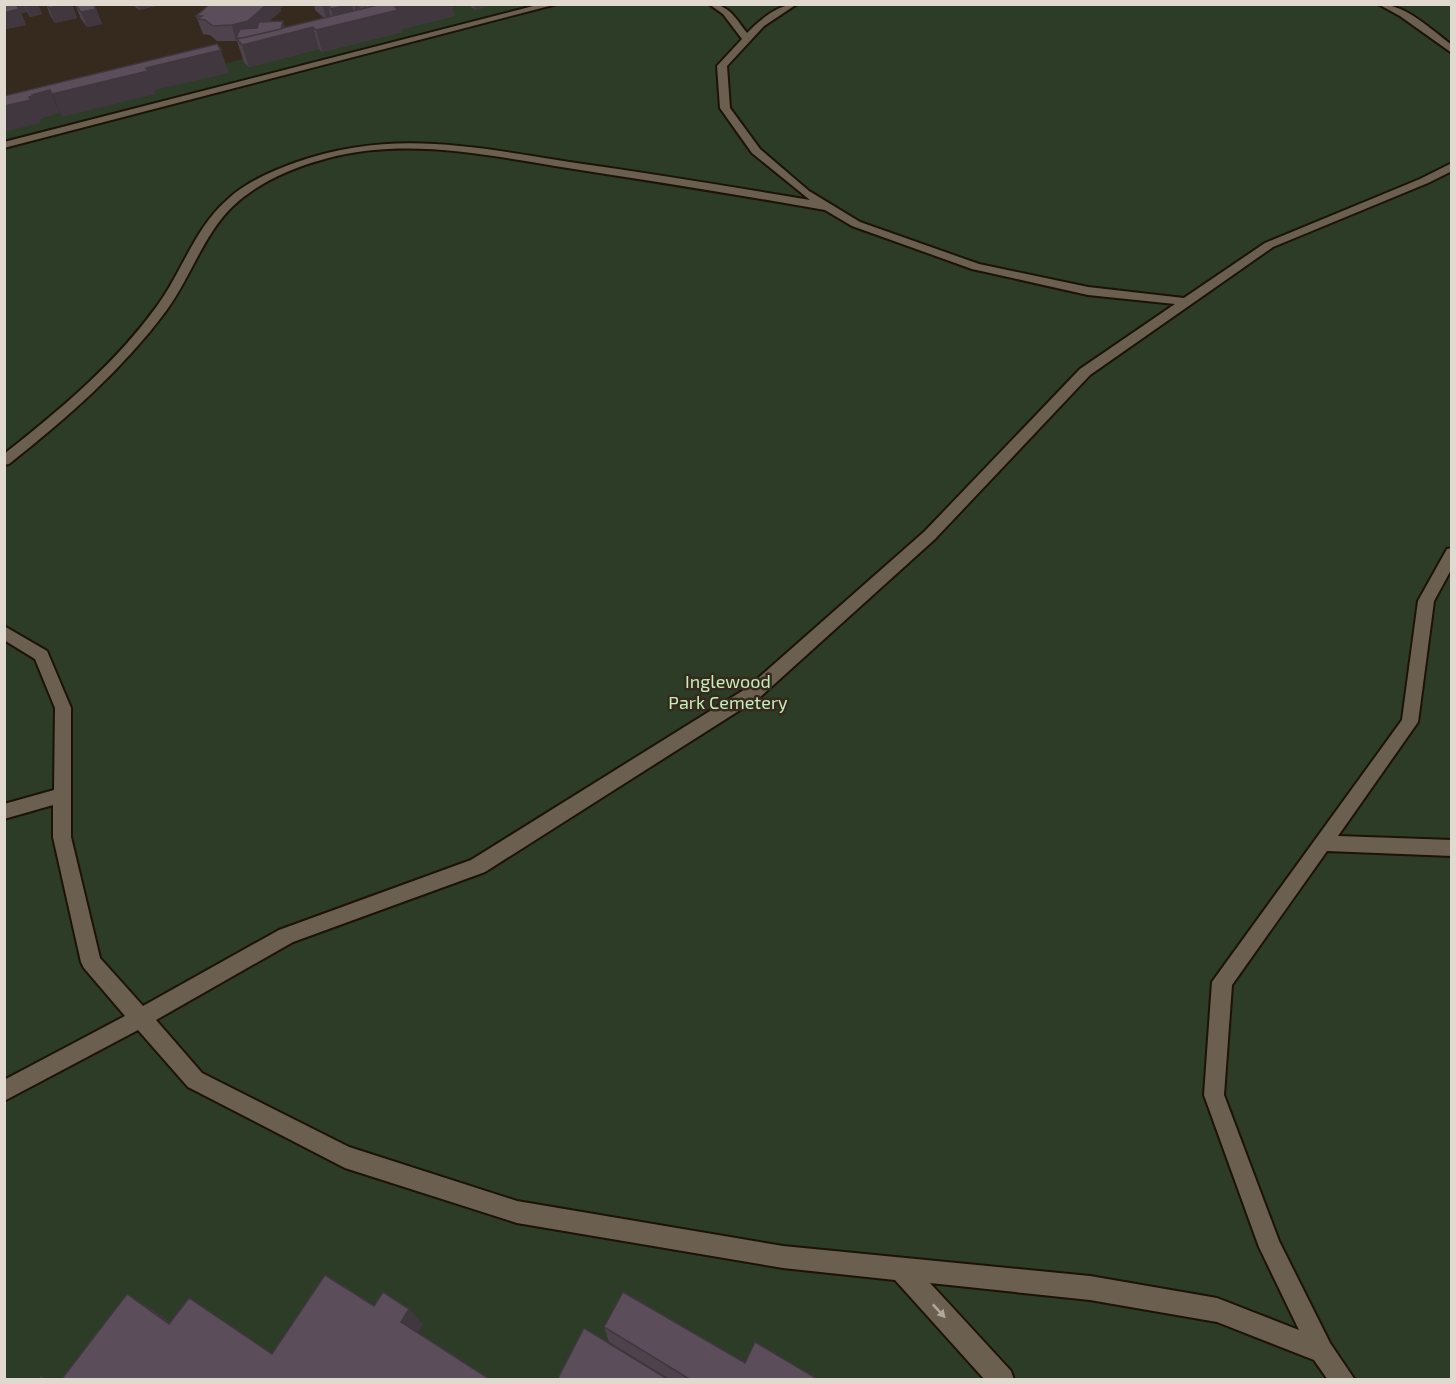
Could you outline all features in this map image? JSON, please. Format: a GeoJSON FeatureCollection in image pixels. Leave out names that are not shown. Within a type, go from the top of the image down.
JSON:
{"type":"FeatureCollection","features":[{"type":"Feature","properties":{"kind":"lane"},"geometry":{"type":"LineString","coordinates":[[4,145],[553,4]]}},
{"type":"Feature","properties":{"kind":"lane"},"geometry":{"type":"LineString","coordinates":[[713,4],[726,12],[747,39]]}},
{"type":"Feature","properties":{"kind":"lane"},"geometry":{"type":"LineString","coordinates":[[793,4],[761,24],[722,66],[725,108],[756,151],[805,193],[856,224],[976,267],[1088,291],[1187,302]]}},
{"type":"Feature","properties":{"kind":"lane"},"geometry":{"type":"LineString","coordinates":[[1382,4],[1402,14],[1452,50]]}},
{"type":"Feature","properties":{"kind":"lane"},"geometry":{"type":"LineString","coordinates":[[4,461],[64,415],[122,355],[163,307],[194,257],[211,222],[232,201],[276,172],[360,149],[406,144],[472,150],[655,177],[828,207]]}},
{"type":"Feature","properties":{"kind":"lane"},"geometry":{"type":"LineString","coordinates":[[4,1091],[141,1018],[286,936],[478,866],[753,693],[930,534],[1085,372],[1269,245],[1424,181],[1452,166]]}},
{"type":"Feature","properties":{"kind":"lane"},"geometry":{"type":"LineString","coordinates":[[1343,1380],[1322,1351],[1270,1247],[1214,1095],[1222,982],[1410,722],[1426,601],[1452,553]]}},
{"type":"Feature","properties":{"kind":"lane"},"geometry":{"type":"LineString","coordinates":[[4,632],[40,655],[63,708],[62,837],[91,962],[195,1080],[345,1157],[517,1212],[783,1257],[1090,1288],[1217,1310],[1322,1351]]}},
{"type":"Feature","properties":{"kind":"lane"},"geometry":{"type":"LineString","coordinates":[[4,812],[63,795]]}},
{"type":"Feature","properties":{"kind":"lane"},"geometry":{"type":"LineString","coordinates":[[1323,843],[1452,848]]}},
{"type":"Feature","properties":{"kind":"lane"},"geometry":{"type":"LineString","coordinates":[[900,1268],[1002,1380]]}},
{"type":"Feature","properties":{"kind":"green space","name":"Inglewood Park Cemetery"},"geometry":{"type":"Polygon","coordinates":[[[461,5],[1451,5],[1451,1379],[5,1379],[4,118],[461,5]]]}},
{"type":"Feature","properties":{"kind":"building"},"geometry":{"type":"Polygon","coordinates":[[[4,4],[16,4],[19,9],[4,13],[4,4]]]}},
{"type":"Feature","properties":{"kind":"building"},"geometry":{"type":"Polygon","coordinates":[[[47,4],[65,4],[49,8],[47,4]]]}},
{"type":"Feature","properties":{"kind":"building"},"geometry":{"type":"Polygon","coordinates":[[[75,4],[93,4],[96,9],[81,12],[75,4]]]}},
{"type":"Feature","properties":{"kind":"building"},"geometry":{"type":"Polygon","coordinates":[[[210,4],[267,4],[248,21],[213,26],[205,20],[198,19],[202,16],[196,16],[210,4]]]}},
{"type":"Feature","properties":{"kind":"building"},"geometry":{"type":"Polygon","coordinates":[[[321,4],[342,4],[343,6],[331,9],[328,5],[321,4]]]}},
{"type":"Feature","properties":{"kind":"building"},"geometry":{"type":"Polygon","coordinates":[[[362,4],[382,4],[367,8],[362,4]]]}},
{"type":"Feature","properties":{"kind":"building"},"geometry":{"type":"Polygon","coordinates":[[[382,4],[405,4],[395,7],[398,10],[316,30],[313,27],[242,45],[237,39],[382,4]]]}},
{"type":"Feature","properties":{"kind":"building"},"geometry":{"type":"Polygon","coordinates":[[[283,21],[281,29],[236,38],[240,29],[257,28],[259,22],[283,21]]]}},
{"type":"Feature","properties":{"kind":"building"},"geometry":{"type":"Polygon","coordinates":[[[217,44],[221,50],[146,68],[148,71],[52,94],[50,90],[32,95],[29,97],[31,100],[4,106],[4,96],[217,44]]]}},
{"type":"Feature","properties":{"kind":"building"},"geometry":{"type":"Polygon","coordinates":[[[325,1275],[374,1306],[383,1292],[409,1309],[401,1322],[491,1380],[61,1380],[127,1294],[169,1324],[189,1298],[272,1354],[325,1275]]]}},
{"type":"Feature","properties":{"kind":"building"},"geometry":{"type":"Polygon","coordinates":[[[623,1292],[745,1363],[755,1342],[819,1380],[691,1380],[604,1327],[623,1292]]]}},
{"type":"Feature","properties":{"kind":"building"},"geometry":{"type":"Polygon","coordinates":[[[584,1328],[669,1380],[557,1380],[584,1328]]]}}]}
